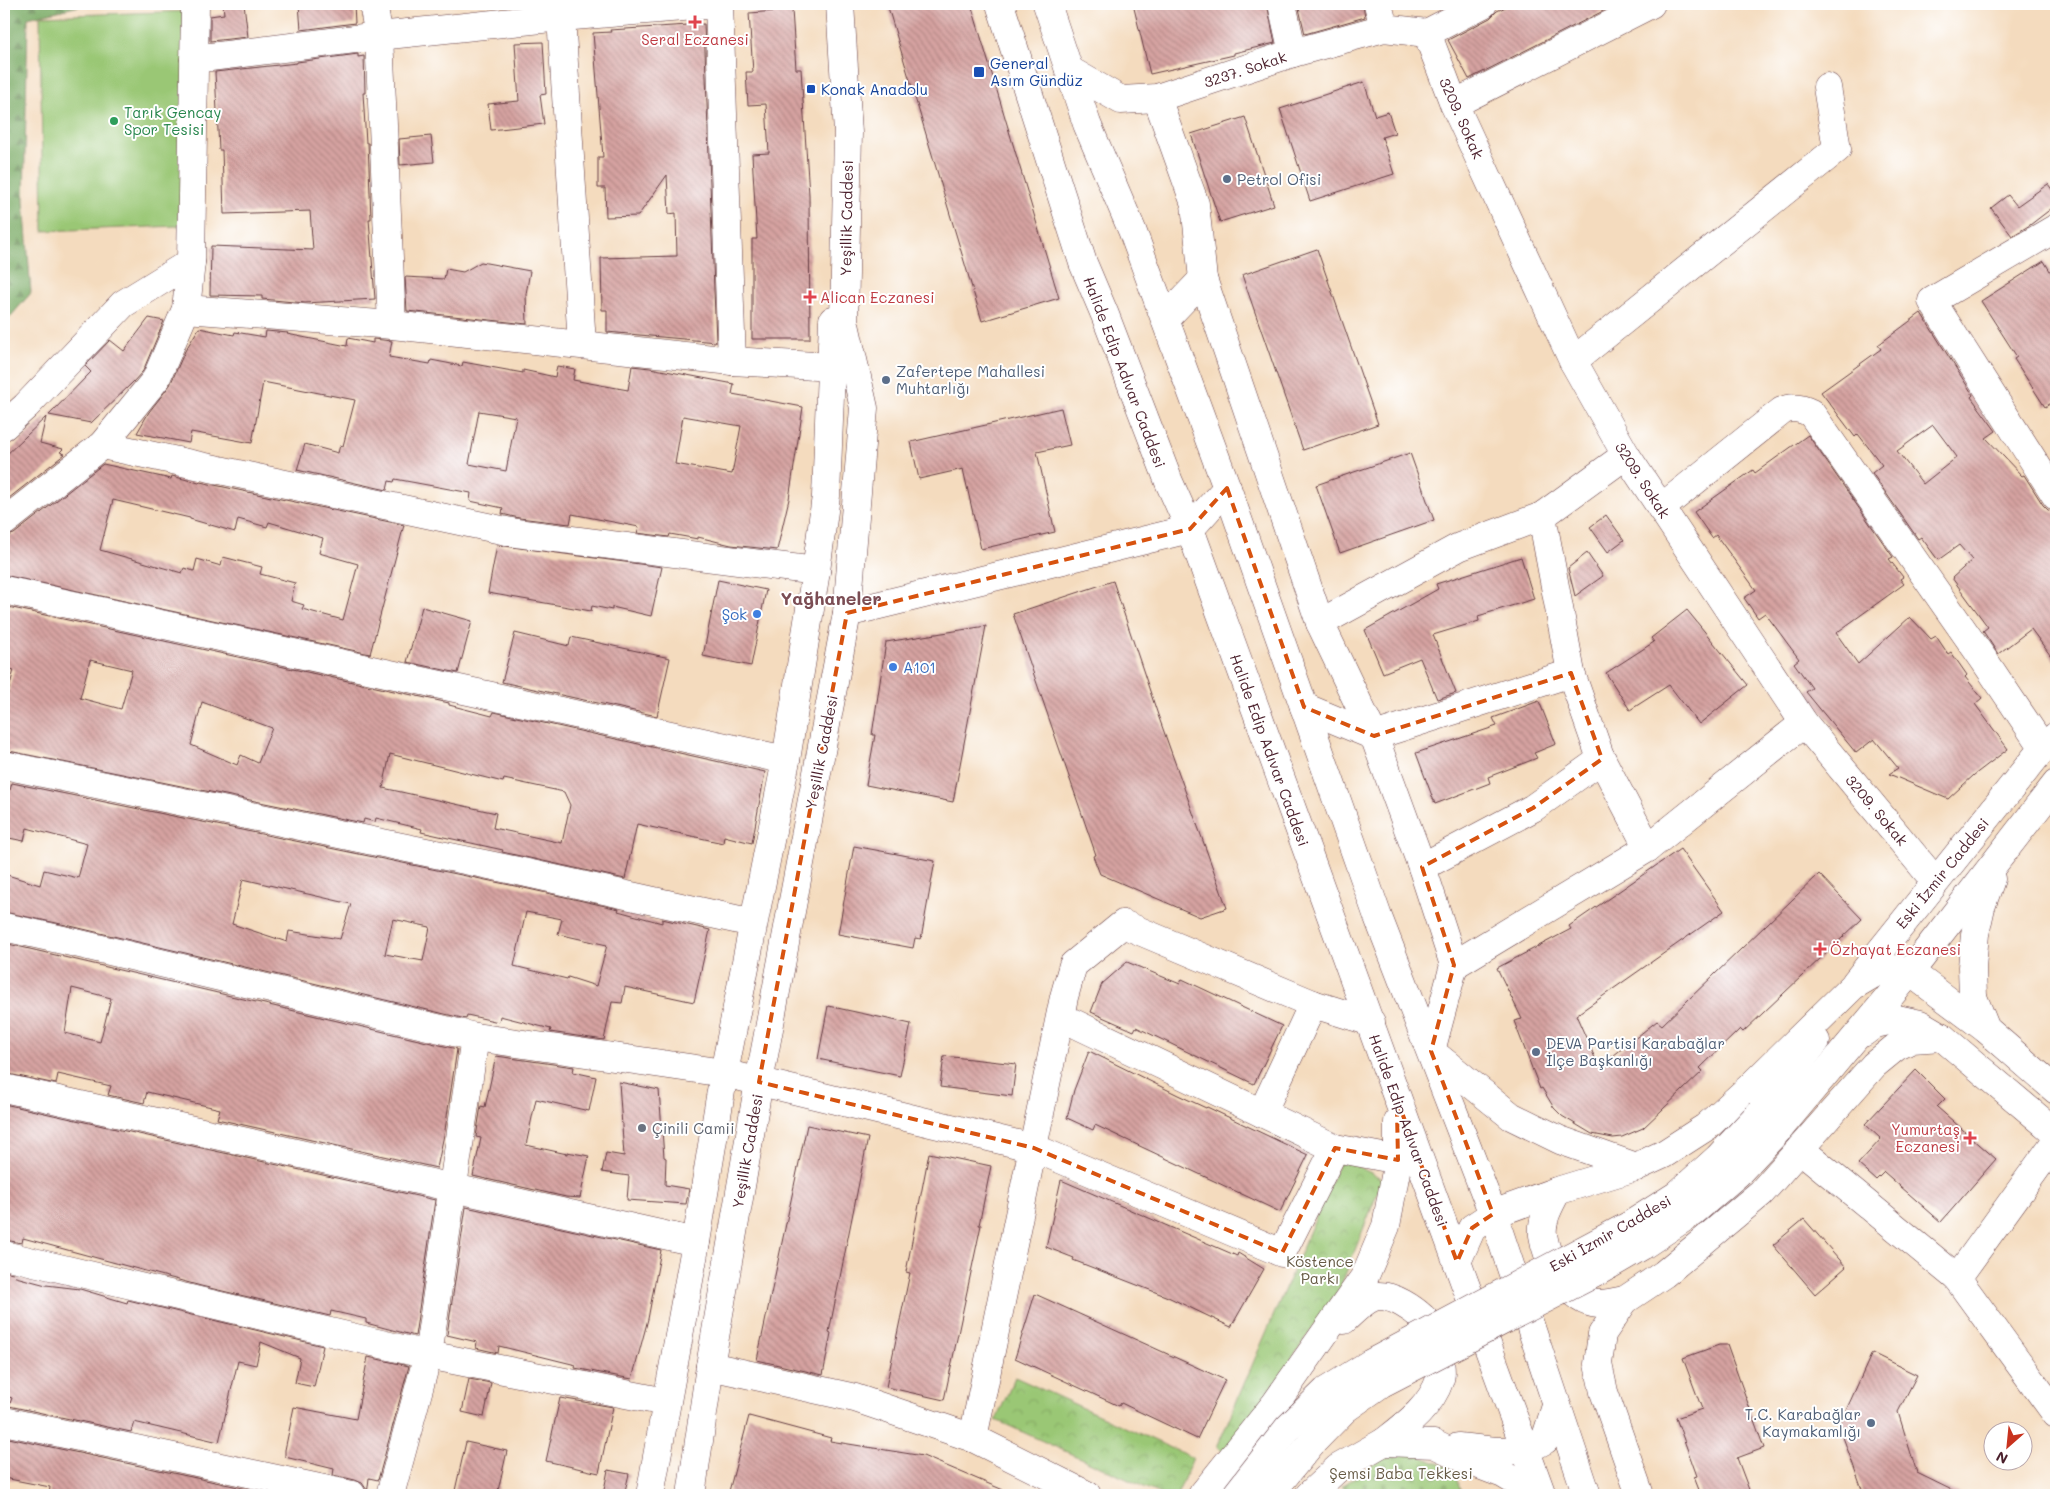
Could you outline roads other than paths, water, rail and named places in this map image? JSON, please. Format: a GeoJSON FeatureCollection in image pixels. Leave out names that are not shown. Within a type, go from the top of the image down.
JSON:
{"type":"FeatureCollection","features":[{"type":"Feature","properties":{"kind":"street"},"geometry":{"type":"LineString","coordinates":[[4,522],[102,445],[156,379],[186,309],[191,262],[195,4]]}},
{"type":"Feature","properties":{"kind":"street"},"geometry":{"type":"LineString","coordinates":[[373,4],[379,36],[392,325]]}},
{"type":"Feature","properties":{"kind":"street"},"geometry":{"type":"LineString","coordinates":[[194,60],[560,10],[719,4],[732,362]]}},
{"type":"Feature","properties":{"kind":"street","name":"Yeşillik Caddesi"},"geometry":{"type":"LineString","coordinates":[[650,1495],[696,1242],[724,1073],[786,760],[826,496],[836,212],[826,4]]}},
{"type":"Feature","properties":{"kind":"street","name":"Yeşillik Caddesi"},"geometry":{"type":"LineString","coordinates":[[691,1495],[710,1366],[759,1082],[847,613],[864,408],[844,320],[848,133],[840,4]]}},
{"type":"Feature","properties":{"kind":"street","name":"Halide Edip Adıvar Caddesi"},"geometry":{"type":"LineString","coordinates":[[1000,4],[1083,263],[1169,482],[1190,529],[1542,1495]]}},
{"type":"Feature","properties":{"kind":"street"},"geometry":{"type":"LineString","coordinates":[[1047,4],[1087,124],[1132,230],[1227,488],[1378,917],[1493,1214],[1587,1495]]}},
{"type":"Feature","properties":{"kind":"street"},"geometry":{"type":"LineString","coordinates":[[1282,4],[1293,53]]}},
{"type":"Feature","properties":{"kind":"street"},"geometry":{"type":"LineString","coordinates":[[1427,33],[1483,4]]}},
{"type":"Feature","properties":{"kind":"street"},"geometry":{"type":"LineString","coordinates":[[1454,104],[1651,4]]}},
{"type":"Feature","properties":{"kind":"street"},"geometry":{"type":"LineString","coordinates":[[560,10],[582,344]]}},
{"type":"Feature","properties":{"kind":"street","name":"3237. Sokak"},"geometry":{"type":"LineString","coordinates":[[1069,70],[1121,100],[1157,98],[1293,53],[1381,16],[1427,33]]}},
{"type":"Feature","properties":{"kind":"street","name":"3209. Sokak"},"geometry":{"type":"LineString","coordinates":[[1427,33],[1454,104],[1573,361],[1626,455],[1804,723],[1936,881]]}},
{"type":"Feature","properties":{"kind":"street"},"geometry":{"type":"LineString","coordinates":[[1573,361],[1838,149],[1827,87]]}},
{"type":"Feature","properties":{"kind":"street"},"geometry":{"type":"LineString","coordinates":[[1157,98],[1195,204],[1202,279],[1320,623],[1374,736],[1422,867],[1454,965],[1431,1051]]}},
{"type":"Feature","properties":{"kind":"street"},"geometry":{"type":"LineString","coordinates":[[2056,229],[1932,302],[2056,496]]}},
{"type":"Feature","properties":{"kind":"street"},"geometry":{"type":"LineString","coordinates":[[4,426],[26,406],[123,304],[191,262]]}},
{"type":"Feature","properties":{"kind":"street"},"geometry":{"type":"LineString","coordinates":[[1165,319],[1202,279]]}},
{"type":"Feature","properties":{"kind":"street"},"geometry":{"type":"LineString","coordinates":[[186,309],[392,325],[582,344],[732,362],[832,366]]}},
{"type":"Feature","properties":{"kind":"street"},"geometry":{"type":"LineString","coordinates":[[1661,508],[1782,411],[1793,408],[1803,409],[1811,413],[1984,660],[2050,742]]}},
{"type":"Feature","properties":{"kind":"street"},"geometry":{"type":"LineString","coordinates":[[102,445],[516,533],[816,571],[828,597],[847,613],[1190,529],[1227,488]]}},
{"type":"Feature","properties":{"kind":"street"},"geometry":{"type":"LineString","coordinates":[[1320,623],[1459,547],[1542,516],[1626,455]]}},
{"type":"Feature","properties":{"kind":"street"},"geometry":{"type":"LineString","coordinates":[[1542,516],[1572,673],[1602,758],[1648,848]]}},
{"type":"Feature","properties":{"kind":"street"},"geometry":{"type":"LineString","coordinates":[[4,590],[786,760]]}},
{"type":"Feature","properties":{"kind":"street"},"geometry":{"type":"LineString","coordinates":[[1304,707],[1374,736],[1572,673]]}},
{"type":"Feature","properties":{"kind":"street"},"geometry":{"type":"LineString","coordinates":[[1454,965],[1648,848],[1804,723]]}},
{"type":"Feature","properties":{"kind":"street","name":"Eski İzmir Caddesi"},"geometry":{"type":"LineString","coordinates":[[1269,1495],[1310,1444],[1345,1408],[1382,1383],[1600,1271],[1642,1246],[1693,1212],[1737,1174],[1812,1047],[1853,986],[2050,742]]}},
{"type":"Feature","properties":{"kind":"street"},"geometry":{"type":"LineString","coordinates":[[1422,867],[1533,808],[1602,758]]}},
{"type":"Feature","properties":{"kind":"street"},"geometry":{"type":"LineString","coordinates":[[4,765],[518,871],[753,923]]}},
{"type":"Feature","properties":{"kind":"street","name":"Eski İzmir Caddesi"},"geometry":{"type":"LineString","coordinates":[[1236,1495],[1288,1428],[1326,1391],[1371,1363],[1630,1225],[1677,1195],[1718,1158],[1770,1121],[1854,1040],[1910,972],[2056,784]]}},
{"type":"Feature","properties":{"kind":"street"},"geometry":{"type":"LineString","coordinates":[[1986,1029],[1973,997],[1974,934],[1981,907],[2000,856]]}},
{"type":"Feature","properties":{"kind":"street"},"geometry":{"type":"LineString","coordinates":[[973,1438],[1073,965],[1123,924],[1314,1004],[1371,1022]]}},
{"type":"Feature","properties":{"kind":"street"},"geometry":{"type":"LineString","coordinates":[[4,927],[475,1037],[724,1073],[1034,1148],[1282,1253],[1335,1148]]}},
{"type":"Feature","properties":{"kind":"street"},"geometry":{"type":"LineString","coordinates":[[1457,1262],[1472,1228],[1493,1214],[1636,1167],[1664,1154],[1706,1127],[1748,1089],[1853,986],[1875,973],[1897,969],[1910,972],[1986,1029],[2056,1090]]}},
{"type":"Feature","properties":{"kind":"street"},"geometry":{"type":"LineString","coordinates":[[1262,1113],[1314,1004]]}},
{"type":"Feature","properties":{"kind":"street"},"geometry":{"type":"LineString","coordinates":[[1061,1016],[1335,1148],[1398,1160]]}},
{"type":"Feature","properties":{"kind":"street"},"geometry":{"type":"LineString","coordinates":[[1854,1040],[1875,1024],[1897,1019],[1920,1024],[1942,1037],[2056,1133]]}},
{"type":"Feature","properties":{"kind":"street"},"geometry":{"type":"LineString","coordinates":[[390,1495],[428,1355],[475,1037]]}},
{"type":"Feature","properties":{"kind":"street"},"geometry":{"type":"LineString","coordinates":[[1640,1495],[1604,1392],[1598,1364],[1602,1334],[1625,1300],[1664,1274],[1761,1193],[1874,1065],[1896,1047],[1912,1039],[1942,1037]]}},
{"type":"Feature","properties":{"kind":"street"},"geometry":{"type":"LineString","coordinates":[[1431,1051],[1511,1116],[1560,1140],[1636,1167]]}},
{"type":"Feature","properties":{"kind":"street"},"geometry":{"type":"LineString","coordinates":[[4,1088],[696,1242]]}},
{"type":"Feature","properties":{"kind":"street"},"geometry":{"type":"LineString","coordinates":[[1202,1495],[1275,1404],[1365,1276],[1386,1226],[1398,1160],[1397,1100]]}},
{"type":"Feature","properties":{"kind":"street"},"geometry":{"type":"LineString","coordinates":[[1958,1278],[2056,1141]]}},
{"type":"Feature","properties":{"kind":"street"},"geometry":{"type":"LineString","coordinates":[[1800,1149],[1958,1278],[2056,1414]]}},
{"type":"Feature","properties":{"kind":"street"},"geometry":{"type":"LineString","coordinates":[[1557,1192],[1546,1212],[1543,1234],[1547,1249],[1563,1284],[1580,1299],[1597,1304],[1625,1300]]}},
{"type":"Feature","properties":{"kind":"street"},"geometry":{"type":"LineString","coordinates":[[4,1255],[428,1355],[666,1402]]}},
{"type":"Feature","properties":{"kind":"street"},"geometry":{"type":"LineString","coordinates":[[1309,1495],[1338,1468],[1384,1442],[1411,1421],[1432,1398],[1441,1378],[1440,1356],[1425,1319],[1396,1300],[1378,1296],[1362,1304],[1319,1340]]}},
{"type":"Feature","properties":{"kind":"street"},"geometry":{"type":"LineString","coordinates":[[710,1366],[854,1398],[973,1438],[1087,1495]]}},
{"type":"Feature","properties":{"kind":"street"},"geometry":{"type":"LineString","coordinates":[[1384,1442],[1434,1444],[1496,1451],[1526,1450],[1545,1440],[1556,1406]]}},
{"type":"Feature","properties":{"kind":"street"},"geometry":{"type":"LineString","coordinates":[[4,1421],[352,1495]]}},
{"type":"Feature","properties":{"kind":"street"},"geometry":{"type":"LineString","coordinates":[[1434,1444],[1503,1474],[1525,1487],[1534,1495]]}},
{"type":"Feature","properties":{"kind":"place","name":"Seral Eczanesi"},"geometry":{"type":"Point","coordinates":[695,22]}},
{"type":"Feature","properties":{"kind":"place","name":"General Asım Gündüz"},"geometry":{"type":"Point","coordinates":[979,72]}},
{"type":"Feature","properties":{"kind":"place","name":"Konak Anadolu"},"geometry":{"type":"Point","coordinates":[811,89]}},
{"type":"Feature","properties":{"kind":"place","name":"Tarık Gencay Spor Tesisi"},"geometry":{"type":"Point","coordinates":[114,121]}},
{"type":"Feature","properties":{"kind":"place","name":"Petrol Ofisi"},"geometry":{"type":"Point","coordinates":[1227,179]}},
{"type":"Feature","properties":{"kind":"place","name":"Alican Eczanesi"},"geometry":{"type":"Point","coordinates":[810,297]}},
{"type":"Feature","properties":{"kind":"place","name":"Zafertepe Mahallesi Muhtarlığı"},"geometry":{"type":"Point","coordinates":[886,380]}},
{"type":"Feature","properties":{"kind":"place","name":"Şok"},"geometry":{"type":"Point","coordinates":[757,614]}},
{"type":"Feature","properties":{"kind":"place","name":"A101"},"geometry":{"type":"Point","coordinates":[893,667]}},
{"type":"Feature","properties":{"kind":"place","name":"Özhayat Eczanesi"},"geometry":{"type":"Point","coordinates":[1820,949]}},
{"type":"Feature","properties":{"kind":"place","name":"DEVA Partisi Karabağlar İlçe Başkanlığı"},"geometry":{"type":"Point","coordinates":[1536,1052]}},
{"type":"Feature","properties":{"kind":"place","name":"Çinili Camii"},"geometry":{"type":"Point","coordinates":[642,1128]}},
{"type":"Feature","properties":{"kind":"place","name":"Yumurtaş Eczanesi"},"geometry":{"type":"Point","coordinates":[1970,1138]}},
{"type":"Feature","properties":{"kind":"place","name":"T.C. Karabağlar Kaymakamlığı"},"geometry":{"type":"Point","coordinates":[1871,1423]}},
{"type":"Feature","properties":{"kind":"district","name":"Yağhaneler"},"geometry":{"type":"Point","coordinates":[831,598]}},
{"type":"Feature","properties":{"kind":"park label","name":"Köstence Parkı"},"geometry":{"type":"Point","coordinates":[1320,1270]}},
{"type":"Feature","properties":{"kind":"park label","name":"Şemsi Baba Tekkesi"},"geometry":{"type":"Point","coordinates":[1401,1473]}}]}
